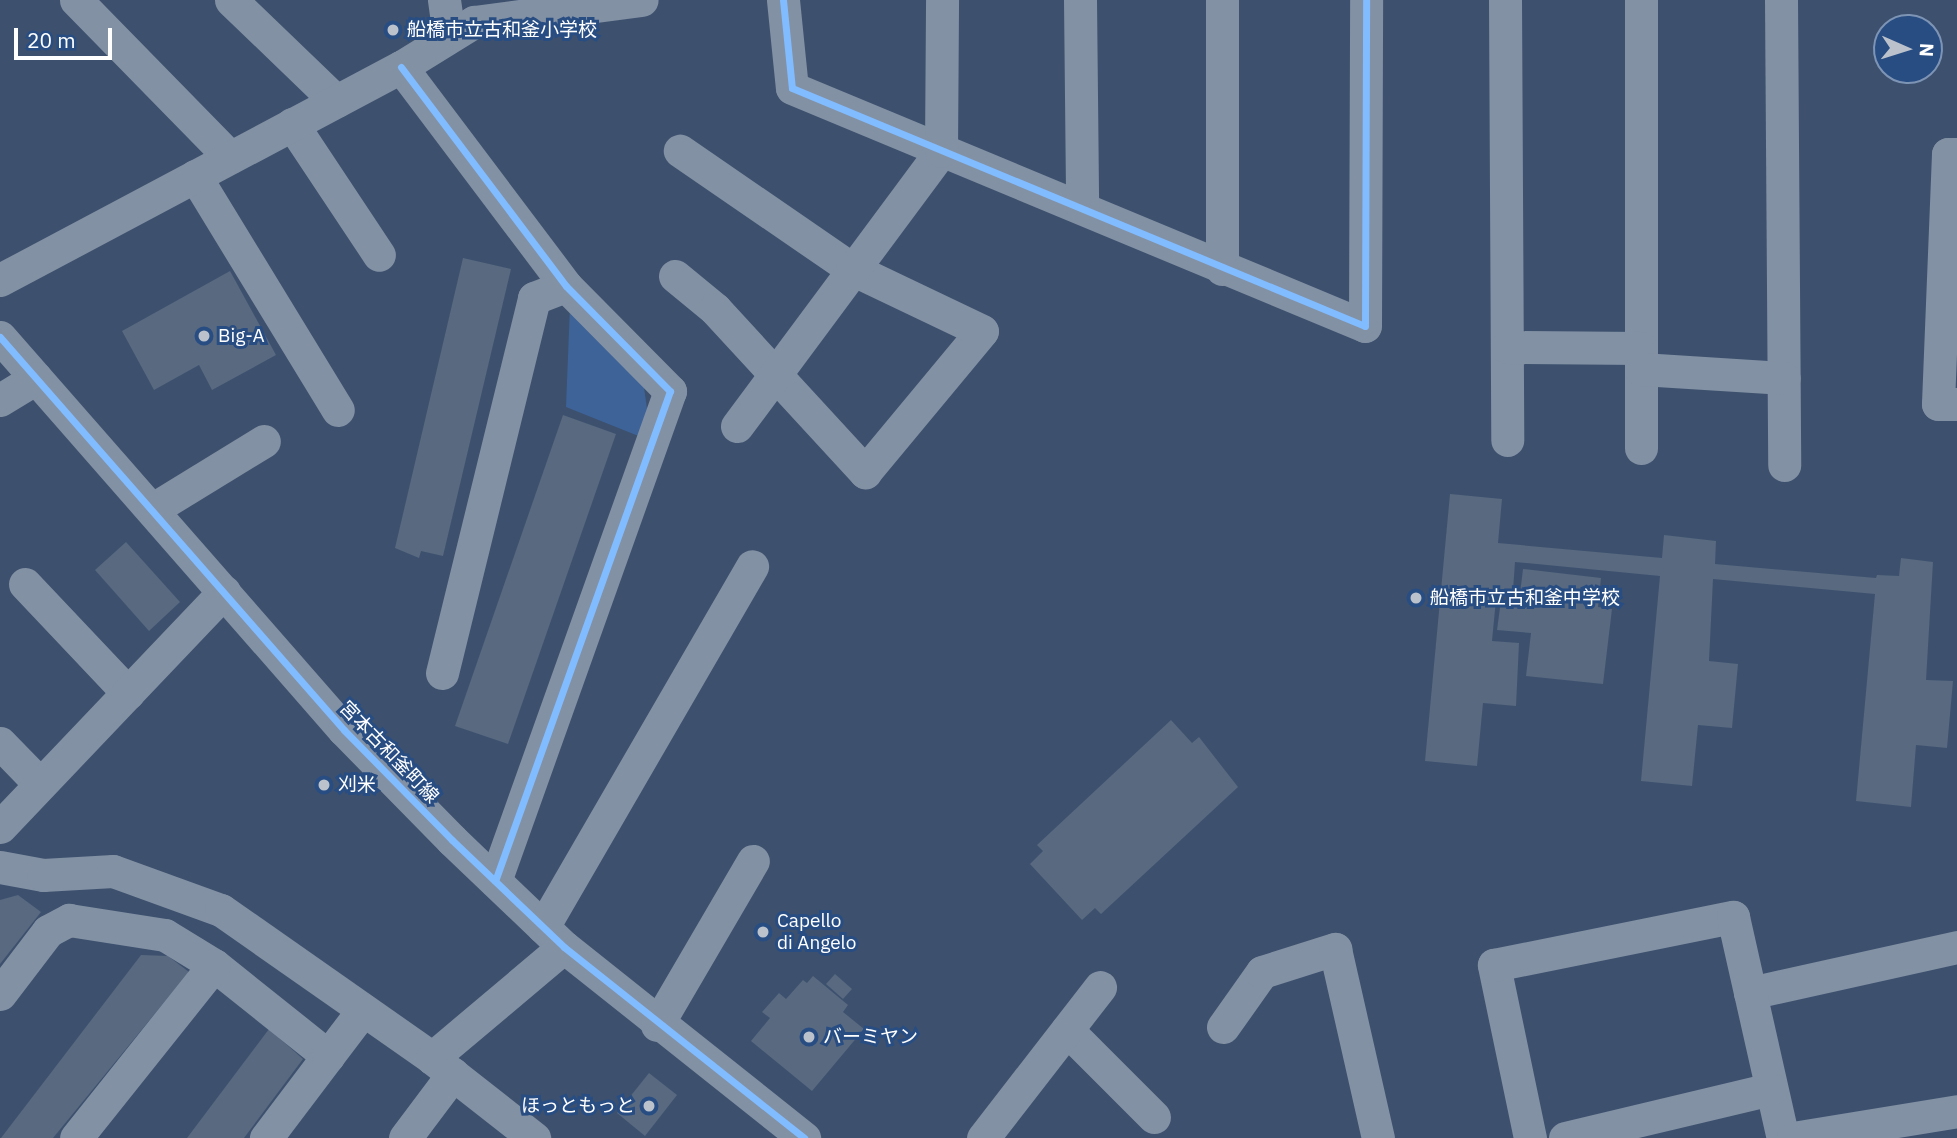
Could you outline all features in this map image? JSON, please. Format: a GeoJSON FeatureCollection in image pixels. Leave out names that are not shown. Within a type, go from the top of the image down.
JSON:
{"type":"FeatureCollection","features":[{"type":"Feature","properties":{"kind":"street"},"geometry":{"type":"LineString","coordinates":[[76,0],[230,157]]}},
{"type":"Feature","properties":{"kind":"street"},"geometry":{"type":"LineString","coordinates":[[231,0],[336,101]]}},
{"type":"Feature","properties":{"kind":"street"},"geometry":{"type":"LineString","coordinates":[[444,0],[449,35]]}},
{"type":"Feature","properties":{"kind":"street"},"geometry":{"type":"LineString","coordinates":[[0,280],[401,67],[474,22],[638,0]]}},
{"type":"Feature","properties":{"kind":"street"},"geometry":{"type":"LineString","coordinates":[[783,0],[792,88],[1082,207],[1222,269],[1365,326],[1366,0]]}},
{"type":"Feature","properties":{"kind":"street"},"geometry":{"type":"LineString","coordinates":[[737,426],[941,150],[942,0]]}},
{"type":"Feature","properties":{"kind":"street"},"geometry":{"type":"LineString","coordinates":[[1080,0],[1082,207]]}},
{"type":"Feature","properties":{"kind":"street"},"geometry":{"type":"LineString","coordinates":[[1222,0],[1222,269]]}},
{"type":"Feature","properties":{"kind":"street"},"geometry":{"type":"LineString","coordinates":[[1505,0],[1507,440]]}},
{"type":"Feature","properties":{"kind":"street"},"geometry":{"type":"LineString","coordinates":[[1641,0],[1641,448]]}},
{"type":"Feature","properties":{"kind":"street"},"geometry":{"type":"LineString","coordinates":[[1781,0],[1784,466]]}},
{"type":"Feature","properties":{"kind":"street"},"geometry":{"type":"LineString","coordinates":[[401,67],[566,286],[670,391],[495,881]]}},
{"type":"Feature","properties":{"kind":"street"},"geometry":{"type":"LineString","coordinates":[[292,124],[379,255]]}},
{"type":"Feature","properties":{"kind":"street"},"geometry":{"type":"LineString","coordinates":[[675,276],[715,309],[865,472],[982,331],[852,269],[680,152]]}},
{"type":"Feature","properties":{"kind":"street"},"geometry":{"type":"LineString","coordinates":[[1957,154],[1948,154],[1938,404],[1957,404]]}},
{"type":"Feature","properties":{"kind":"street"},"geometry":{"type":"LineString","coordinates":[[195,176],[338,410]]}},
{"type":"Feature","properties":{"kind":"street"},"geometry":{"type":"LineString","coordinates":[[442,673],[534,298],[566,286]]}},
{"type":"Feature","properties":{"kind":"street","name":"宮本古和釜町線"},"geometry":{"type":"LineString","coordinates":[[0,337],[344,730],[495,881],[554,937],[657,1025],[804,1138]]}},
{"type":"Feature","properties":{"kind":"street"},"geometry":{"type":"LineString","coordinates":[[1507,347],[1641,359],[1784,377]]}},
{"type":"Feature","properties":{"kind":"street"},"geometry":{"type":"LineString","coordinates":[[0,400],[36,378]]}},
{"type":"Feature","properties":{"kind":"street"},"geometry":{"type":"LineString","coordinates":[[153,509],[264,442]]}},
{"type":"Feature","properties":{"kind":"street"},"geometry":{"type":"LineString","coordinates":[[405,1138],[442,1066],[554,937],[752,566]]}},
{"type":"Feature","properties":{"kind":"street"},"geometry":{"type":"LineString","coordinates":[[26,584],[128,693]]}},
{"type":"Feature","properties":{"kind":"street"},"geometry":{"type":"LineString","coordinates":[[0,827],[38,782],[224,592]]}},
{"type":"Feature","properties":{"kind":"street"},"geometry":{"type":"LineString","coordinates":[[0,743],[38,782]]}},
{"type":"Feature","properties":{"kind":"street"},"geometry":{"type":"LineString","coordinates":[[657,1025],[753,860]]}},
{"type":"Feature","properties":{"kind":"street"},"geometry":{"type":"LineString","coordinates":[[0,867],[43,875],[113,871],[221,910],[442,1066],[534,1138]]}},
{"type":"Feature","properties":{"kind":"street"},"geometry":{"type":"LineString","coordinates":[[1530,1138],[1494,965],[1732,917],[1783,1138]]}},
{"type":"Feature","properties":{"kind":"street"},"geometry":{"type":"LineString","coordinates":[[0,994],[48,931],[69,920],[165,935],[214,965],[328,1055]]}},
{"type":"Feature","properties":{"kind":"street"},"geometry":{"type":"LineString","coordinates":[[1750,993],[1957,947]]}},
{"type":"Feature","properties":{"kind":"street"},"geometry":{"type":"LineString","coordinates":[[1223,1027],[1262,972],[1335,949],[1378,1138]]}},
{"type":"Feature","properties":{"kind":"street"},"geometry":{"type":"LineString","coordinates":[[76,1138],[214,965]]}},
{"type":"Feature","properties":{"kind":"street"},"geometry":{"type":"LineString","coordinates":[[983,1138],[1100,987]]}},
{"type":"Feature","properties":{"kind":"street"},"geometry":{"type":"LineString","coordinates":[[266,1138],[363,1010]]}},
{"type":"Feature","properties":{"kind":"street"},"geometry":{"type":"LineString","coordinates":[[1067,1030],[1154,1117]]}},
{"type":"Feature","properties":{"kind":"street"},"geometry":{"type":"LineString","coordinates":[[1566,1138],[1771,1089]]}},
{"type":"Feature","properties":{"kind":"street"},"geometry":{"type":"LineString","coordinates":[[1793,1138],[1912,1130],[1957,1111]]}},
{"type":"Feature","properties":{"kind":"shaded area"},"geometry":{"type":"Polygon","coordinates":[[[570,306],[643,380],[647,409],[641,437],[566,407],[570,306]]]}},
{"type":"Feature","properties":{"kind":"building"},"geometry":{"type":"Polygon","coordinates":[[[463,258],[511,269],[443,556],[421,551],[419,558],[395,548],[463,258]]]}},
{"type":"Feature","properties":{"kind":"building"},"geometry":{"type":"Polygon","coordinates":[[[230,271],[276,355],[212,390],[199,365],[154,390],[122,331],[230,271]]]}},
{"type":"Feature","properties":{"kind":"building"},"geometry":{"type":"Polygon","coordinates":[[[563,415],[616,434],[508,744],[455,726],[563,415]]]}},
{"type":"Feature","properties":{"kind":"building"},"geometry":{"type":"Polygon","coordinates":[[[1450,494],[1502,499],[1498,543],[1662,558],[1664,535],[1716,541],[1715,564],[1876,578],[1877,575],[1899,576],[1901,558],[1933,562],[1926,680],[1953,681],[1947,748],[1916,745],[1911,807],[1856,801],[1875,594],[1713,579],[1709,661],[1738,664],[1732,728],[1698,725],[1692,786],[1641,781],[1660,576],[1515,562],[1513,590],[1497,589],[1492,641],[1519,643],[1516,706],[1483,703],[1477,766],[1425,761],[1450,494]]]}},
{"type":"Feature","properties":{"kind":"building"},"geometry":{"type":"Polygon","coordinates":[[[126,542],[180,602],[149,631],[95,570],[126,542]]]}},
{"type":"Feature","properties":{"kind":"building"},"geometry":{"type":"Polygon","coordinates":[[[1523,569],[1601,578],[1598,607],[1612,609],[1603,684],[1526,676],[1531,633],[1497,630],[1501,600],[1519,602],[1523,569]]]}},
{"type":"Feature","properties":{"kind":"building"},"geometry":{"type":"Polygon","coordinates":[[[1171,720],[1192,743],[1199,737],[1238,787],[1101,914],[1095,908],[1082,920],[1030,864],[1043,851],[1037,845],[1171,720]]]}},
{"type":"Feature","properties":{"kind":"building"},"geometry":{"type":"Polygon","coordinates":[[[18,895],[41,912],[0,964],[0,900],[18,895]]]}},
{"type":"Feature","properties":{"kind":"building"},"geometry":{"type":"Polygon","coordinates":[[[141,955],[168,956],[189,972],[53,1138],[1,1138],[141,955]]]}},
{"type":"Feature","properties":{"kind":"building"},"geometry":{"type":"Polygon","coordinates":[[[835,974],[852,989],[843,999],[826,984],[835,974]]]}},
{"type":"Feature","properties":{"kind":"building"},"geometry":{"type":"Polygon","coordinates":[[[813,976],[848,1005],[843,1012],[864,1029],[812,1091],[751,1041],[770,1018],[762,1012],[779,993],[786,999],[803,980],[807,983],[813,976]]]}},
{"type":"Feature","properties":{"kind":"building"},"geometry":{"type":"Polygon","coordinates":[[[269,1029],[303,1059],[244,1138],[187,1138],[269,1029]]]}},
{"type":"Feature","properties":{"kind":"building"},"geometry":{"type":"Polygon","coordinates":[[[649,1073],[677,1095],[645,1136],[617,1113],[649,1073]]]}},
{"type":"Feature","properties":{"kind":"cycle path"},"geometry":{"type":"LineString","coordinates":[[783,0],[792,88],[1365,326],[1366,0]]}},
{"type":"Feature","properties":{"kind":"cycle path"},"geometry":{"type":"LineString","coordinates":[[401,67],[566,286],[670,391],[495,881]]}},
{"type":"Feature","properties":{"kind":"cycle path"},"geometry":{"type":"LineString","coordinates":[[0,337],[344,730],[452,840],[564,947],[804,1138]]}},
{"type":"Feature","properties":{"kind":"place","name":"船橋市立古和釜小学校"},"geometry":{"type":"Point","coordinates":[393,30]}},
{"type":"Feature","properties":{"kind":"place","name":"Big-A"},"geometry":{"type":"Point","coordinates":[204,336]}},
{"type":"Feature","properties":{"kind":"place","name":"船橋市立古和釜中学校"},"geometry":{"type":"Point","coordinates":[1416,598]}},
{"type":"Feature","properties":{"kind":"place","name":"刈米"},"geometry":{"type":"Point","coordinates":[324,785]}},
{"type":"Feature","properties":{"kind":"place","name":"Capello di Angelo"},"geometry":{"type":"Point","coordinates":[763,932]}},
{"type":"Feature","properties":{"kind":"place","name":"バーミヤン"},"geometry":{"type":"Point","coordinates":[809,1037]}},
{"type":"Feature","properties":{"kind":"place","name":"ほっともっと"},"geometry":{"type":"Point","coordinates":[649,1106]}}]}
